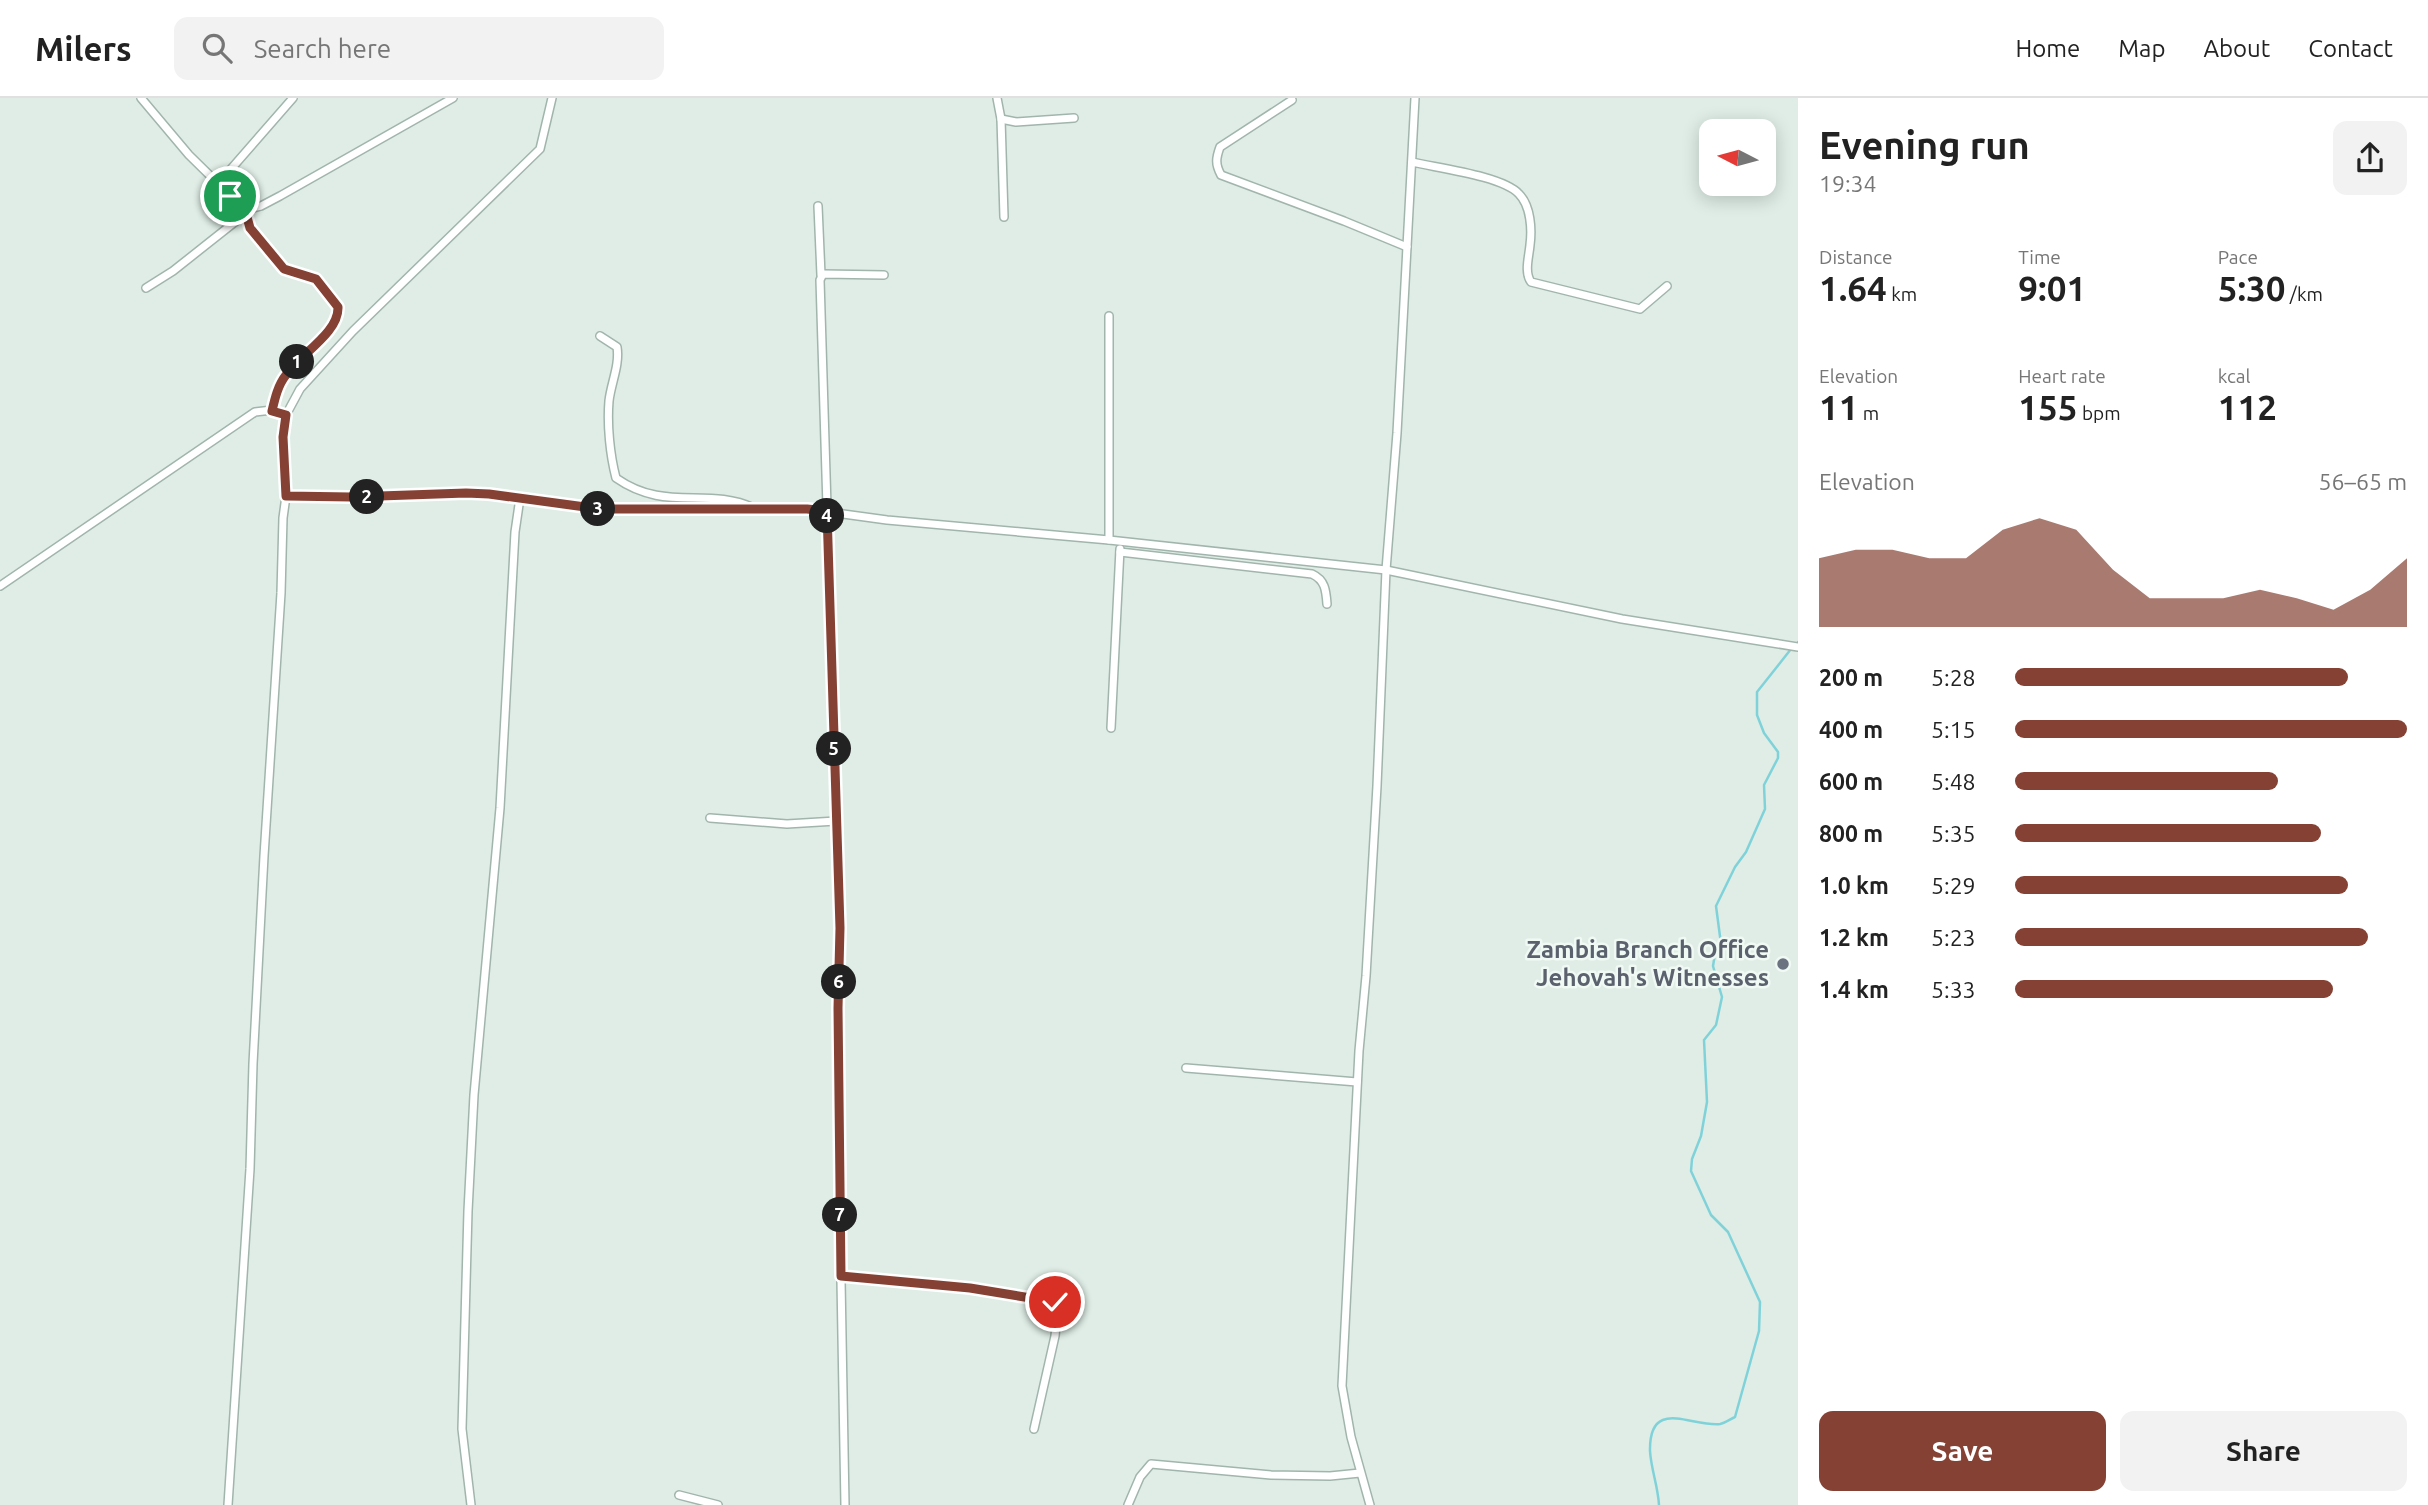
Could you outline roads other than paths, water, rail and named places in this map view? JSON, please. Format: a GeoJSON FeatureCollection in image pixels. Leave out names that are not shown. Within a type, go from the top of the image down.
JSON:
{"type":"FeatureCollection","features":[{"type":"Feature","properties":{"kind":"street"},"geometry":{"type":"LineString","coordinates":[[141,98],[189,155],[245,212],[250,228],[284,269],[316,279],[338,307],[335,324],[285,375],[272,411]]}},
{"type":"Feature","properties":{"kind":"street"},"geometry":{"type":"LineString","coordinates":[[217,185],[293,98]]}},
{"type":"Feature","properties":{"kind":"street"},"geometry":{"type":"LineString","coordinates":[[146,288],[173,271],[245,212],[280,196],[453,98]]}},
{"type":"Feature","properties":{"kind":"street"},"geometry":{"type":"LineString","coordinates":[[229,1505],[286,496],[283,437],[286,415],[300,389],[353,331],[540,149],[552,98]]}},
{"type":"Feature","properties":{"kind":"street"},"geometry":{"type":"LineString","coordinates":[[997,98],[1001,119],[1004,217]]}},
{"type":"Feature","properties":{"kind":"street"},"geometry":{"type":"LineString","coordinates":[[1370,1505],[1345,1410],[1342,1386],[1357,1082],[1377,786],[1386,569],[1397,433],[1415,98]]}},
{"type":"Feature","properties":{"kind":"street"},"geometry":{"type":"LineString","coordinates":[[1292,100],[1220,147],[1216,167],[1221,174],[1407,247]]}},
{"type":"Feature","properties":{"kind":"street"},"geometry":{"type":"LineString","coordinates":[[1001,119],[1016,122],[1074,118]]}},
{"type":"Feature","properties":{"kind":"street"},"geometry":{"type":"LineString","coordinates":[[1412,162],[1499,182],[1514,189],[1521,196],[1531,230],[1527,273],[1531,282],[1640,309],[1668,286]]}},
{"type":"Feature","properties":{"kind":"street"},"geometry":{"type":"LineString","coordinates":[[818,206],[840,928],[838,1022],[845,1505]]}},
{"type":"Feature","properties":{"kind":"street"},"geometry":{"type":"LineString","coordinates":[[821,275],[884,275]]}},
{"type":"Feature","properties":{"kind":"street"},"geometry":{"type":"LineString","coordinates":[[1109,316],[1109,540]]}},
{"type":"Feature","properties":{"kind":"street"},"geometry":{"type":"LineString","coordinates":[[600,336],[617,347],[618,356],[609,404],[616,478],[635,491],[649,495],[732,500],[757,510]]}},
{"type":"Feature","properties":{"kind":"street"},"geometry":{"type":"LineString","coordinates":[[0,586],[255,412],[272,411],[286,415]]}},
{"type":"Feature","properties":{"kind":"street"},"geometry":{"type":"LineString","coordinates":[[286,496],[364,497],[466,493],[600,509],[807,509],[887,520],[1386,569],[1622,619],[1798,647]]}},
{"type":"Feature","properties":{"kind":"street"},"geometry":{"type":"LineString","coordinates":[[471,1505],[462,1412],[473,1107],[500,807],[514,532],[520,498]]}},
{"type":"Feature","properties":{"kind":"street"},"geometry":{"type":"LineString","coordinates":[[1111,728],[1120,541]]}},
{"type":"Feature","properties":{"kind":"street"},"geometry":{"type":"LineString","coordinates":[[1120,552],[1312,574],[1324,583],[1327,604]]}},
{"type":"Feature","properties":{"kind":"street"},"geometry":{"type":"LineString","coordinates":[[710,818],[787,824],[836,821]]}},
{"type":"Feature","properties":{"kind":"street"},"geometry":{"type":"LineString","coordinates":[[1186,1068],[1357,1082]]}},
{"type":"Feature","properties":{"kind":"street"},"geometry":{"type":"LineString","coordinates":[[841,1276],[970,1288],[1047,1300],[1059,1305],[1055,1336],[1034,1429]]}},
{"type":"Feature","properties":{"kind":"street"},"geometry":{"type":"LineString","coordinates":[[1128,1505],[1140,1477],[1151,1464],[1271,1475],[1330,1476],[1360,1473]]}},
{"type":"Feature","properties":{"kind":"street"},"geometry":{"type":"LineString","coordinates":[[679,1495],[718,1505]]}},
{"type":"Feature","properties":{"kind":"waterway"},"geometry":{"type":"LineString","coordinates":[[1659,1505],[1650,1451],[1656,1424],[1674,1418],[1720,1424],[1735,1417],[1759,1331],[1760,1302],[1728,1232],[1711,1215],[1691,1171],[1707,1102],[1704,1040],[1716,1025],[1722,997],[1713,966],[1715,954],[1721,944],[1716,906],[1735,867],[1746,852],[1765,809],[1764,785],[1778,758],[1778,752],[1764,733],[1757,715],[1757,692],[1791,649]]}},
{"type":"Feature","properties":{"kind":"place","name":"Zambia Branch Office Jehovah's Witnesses"},"geometry":{"type":"Point","coordinates":[1783,964]}}]}
